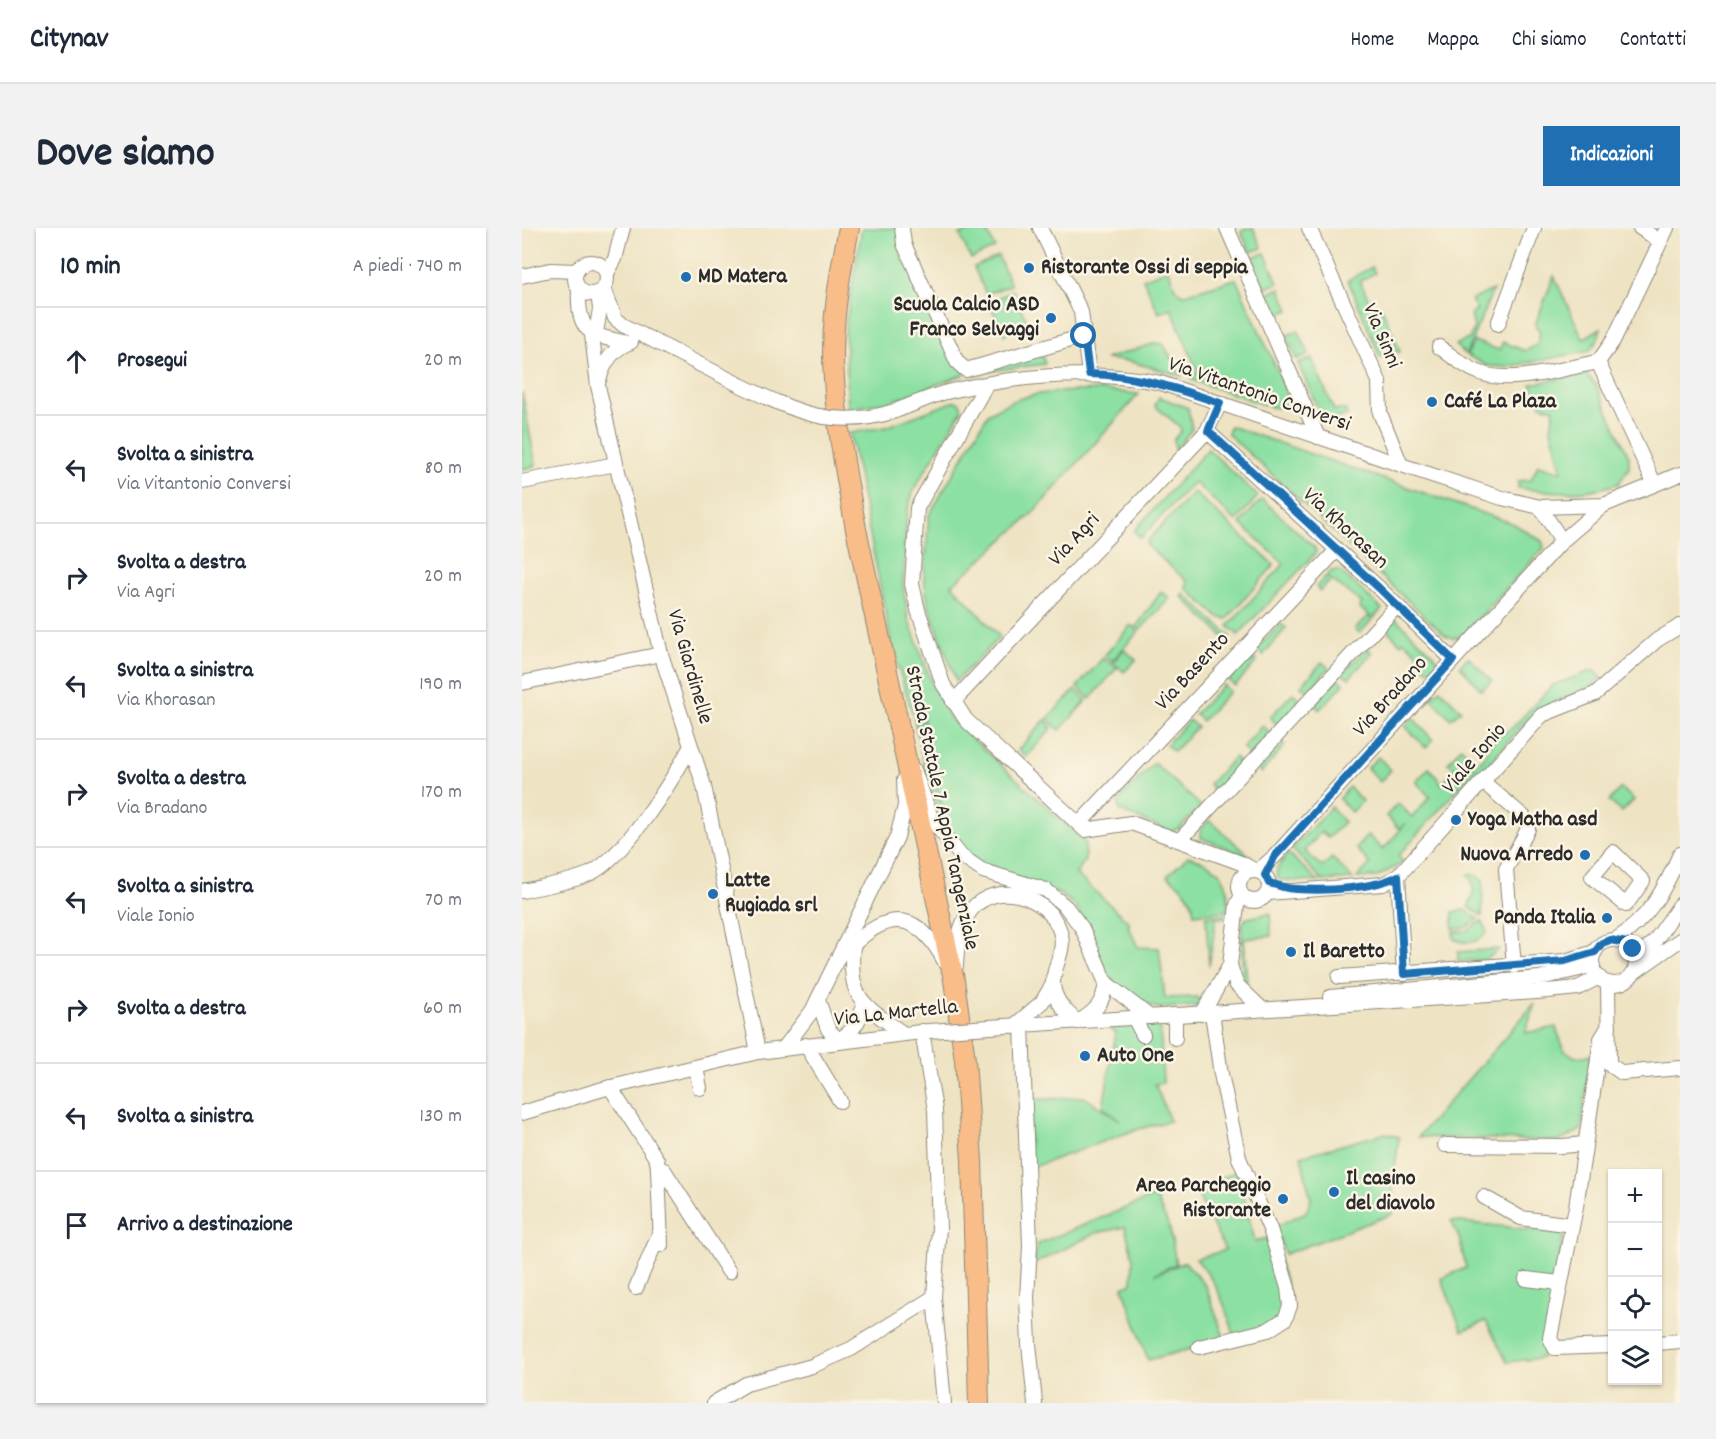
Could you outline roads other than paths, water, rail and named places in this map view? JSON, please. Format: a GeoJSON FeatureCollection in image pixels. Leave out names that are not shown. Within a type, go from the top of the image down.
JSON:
{"type":"FeatureCollection","features":[{"type":"Feature","properties":{"kind":"highway","name":"Strada Statale 7 Appia Tangenziale"},"geometry":{"type":"LineString","coordinates":[[849,228],[836,305],[834,377],[854,518],[954,980],[965,1060],[972,1160],[979,1403]]}},
{"type":"Feature","properties":{"kind":"street"},"geometry":{"type":"LineString","coordinates":[[902,228],[904,244],[957,362],[966,370],[1084,336]]}},
{"type":"Feature","properties":{"kind":"street"},"geometry":{"type":"LineString","coordinates":[[1040,228],[1080,312],[1089,374]]}},
{"type":"Feature","properties":{"kind":"street"},"geometry":{"type":"LineString","coordinates":[[1227,228],[1318,437]]}},
{"type":"Feature","properties":{"kind":"street","name":"Via Sinni"},"geometry":{"type":"LineString","coordinates":[[1309,228],[1379,381],[1380,413],[1401,465]]}},
{"type":"Feature","properties":{"kind":"street"},"geometry":{"type":"LineString","coordinates":[[1498,324],[1534,228]]}},
{"type":"Feature","properties":{"kind":"street"},"geometry":{"type":"LineString","coordinates":[[1640,228],[1660,241]]}},
{"type":"Feature","properties":{"kind":"street"},"geometry":{"type":"LineString","coordinates":[[1439,347],[1478,372],[1498,377],[1517,377],[1598,362],[1612,340],[1667,228]]}},
{"type":"Feature","properties":{"kind":"street"},"geometry":{"type":"LineString","coordinates":[[596,263],[622,234]]}},
{"type":"Feature","properties":{"kind":"street"},"geometry":{"type":"LineString","coordinates":[[607,273],[596,263],[586,263],[577,271],[575,281],[579,288],[587,294],[601,290],[615,259],[622,234]]}},
{"type":"Feature","properties":{"kind":"street"},"geometry":{"type":"LineString","coordinates":[[522,276],[550,270],[577,271]]}},
{"type":"Feature","properties":{"kind":"street"},"geometry":{"type":"LineString","coordinates":[[579,288],[578,306],[583,326],[592,335]]}},
{"type":"Feature","properties":{"kind":"street","name":"Via Vitantonio Conversi"},"geometry":{"type":"LineString","coordinates":[[601,290],[615,318],[634,333],[809,416],[860,420],[895,411],[949,391],[1034,377],[1120,375],[1161,382],[1401,465],[1502,498],[1540,507],[1604,504],[1680,474]]}},
{"type":"Feature","properties":{"kind":"street","name":"Via Giardinelle"},"geometry":{"type":"LineString","coordinates":[[601,290],[597,327],[592,335],[597,386],[661,654],[704,786],[758,1052]]}},
{"type":"Feature","properties":{"kind":"street","name":"Via Vitantonio Conversi"},"geometry":{"type":"LineString","coordinates":[[592,335],[628,343],[654,342]]}},
{"type":"Feature","properties":{"kind":"street"},"geometry":{"type":"LineString","coordinates":[[597,386],[604,363],[628,343]]}},
{"type":"Feature","properties":{"kind":"street"},"geometry":{"type":"LineString","coordinates":[[1598,362],[1654,483]]}},
{"type":"Feature","properties":{"kind":"street"},"geometry":{"type":"LineString","coordinates":[[986,385],[965,425],[940,464],[917,508],[916,517],[912,584],[918,610],[943,684],[953,702],[966,720],[1085,830],[1094,830],[1114,823],[1131,823],[1221,856],[1263,878]]}},
{"type":"Feature","properties":{"kind":"street","name":"Via Agri"},"geometry":{"type":"LineString","coordinates":[[953,702],[1208,431],[1220,403]]}},
{"type":"Feature","properties":{"kind":"street","name":"Via Khorasan"},"geometry":{"type":"LineString","coordinates":[[1208,431],[1453,660]]}},
{"type":"Feature","properties":{"kind":"street"},"geometry":{"type":"LineString","coordinates":[[522,482],[616,464]]}},
{"type":"Feature","properties":{"kind":"street","name":"Via Bradano"},"geometry":{"type":"LineString","coordinates":[[1263,878],[1275,856],[1453,660],[1562,541],[1604,504]]}},
{"type":"Feature","properties":{"kind":"street"},"geometry":{"type":"LineString","coordinates":[[1540,507],[1562,541]]}},
{"type":"Feature","properties":{"kind":"street","name":"Via Basento"},"geometry":{"type":"LineString","coordinates":[[1079,824],[1337,550]]}},
{"type":"Feature","properties":{"kind":"street"},"geometry":{"type":"LineString","coordinates":[[1180,840],[1397,606]]}},
{"type":"Feature","properties":{"kind":"street","name":"Viale Ionio"},"geometry":{"type":"LineString","coordinates":[[1398,876],[1542,715],[1595,694],[1657,640],[1680,626]]}},
{"type":"Feature","properties":{"kind":"street"},"geometry":{"type":"LineString","coordinates":[[522,683],[661,654]]}},
{"type":"Feature","properties":{"kind":"street"},"geometry":{"type":"LineString","coordinates":[[522,891],[591,873],[612,857],[669,785],[690,748]]}},
{"type":"Feature","properties":{"kind":"street"},"geometry":{"type":"LineString","coordinates":[[904,752],[920,779],[932,820],[961,856],[982,871],[1046,890],[1066,907],[1082,928],[1106,983],[1150,1017]]}},
{"type":"Feature","properties":{"kind":"street"},"geometry":{"type":"LineString","coordinates":[[784,1048],[800,1030],[818,1000],[897,837],[904,806],[904,752]]}},
{"type":"Feature","properties":{"kind":"street"},"geometry":{"type":"LineString","coordinates":[[1483,782],[1524,817],[1528,829],[1506,868],[1514,966]]}},
{"type":"Feature","properties":{"kind":"street"},"geometry":{"type":"LineString","coordinates":[[1615,940],[1650,910],[1664,890],[1680,854]]}},
{"type":"Feature","properties":{"kind":"street"},"geometry":{"type":"LineString","coordinates":[[1199,1347],[1268,1330],[1285,1320],[1290,1306],[1288,1288],[1270,1229],[1239,1158],[1207,1013],[1230,965],[1242,896],[1239,881],[1221,856]]}},
{"type":"Feature","properties":{"kind":"street"},"geometry":{"type":"LineString","coordinates":[[1239,881],[1245,873],[1295,889],[1383,884],[1398,876],[1404,974]]}},
{"type":"Feature","properties":{"kind":"street"},"geometry":{"type":"LineString","coordinates":[[1237,916],[1245,906],[1256,901],[1263,878]]}},
{"type":"Feature","properties":{"kind":"street"},"geometry":{"type":"LineString","coordinates":[[954,980],[958,940],[963,921],[973,908],[988,897],[1004,894],[1024,896],[1039,902],[1051,913],[1061,932],[1062,950],[1053,984],[1042,1002],[1014,1026],[1032,1181],[1028,1333],[1035,1403]]}},
{"type":"Feature","properties":{"kind":"street"},"geometry":{"type":"LineString","coordinates":[[1242,896],[1256,901]]}},
{"type":"Feature","properties":{"kind":"street"},"geometry":{"type":"LineString","coordinates":[[1600,975],[1619,983],[1633,973],[1641,958],[1680,905]]}},
{"type":"Feature","properties":{"kind":"street"},"geometry":{"type":"LineString","coordinates":[[901,1032],[864,1005],[855,989],[851,969],[853,945],[872,927],[899,920],[925,931],[954,980]]}},
{"type":"Feature","properties":{"kind":"street"},"geometry":{"type":"LineString","coordinates":[[1641,958],[1679,941],[1666,925]]}},
{"type":"Feature","properties":{"kind":"street"},"geometry":{"type":"LineString","coordinates":[[1340,977],[1565,961],[1595,952],[1602,943],[1615,940],[1627,943],[1641,958]]}},
{"type":"Feature","properties":{"kind":"street"},"geometry":{"type":"LineString","coordinates":[[1595,952],[1609,1026],[1609,1064],[1622,1073],[1680,1068]]}},
{"type":"Feature","properties":{"kind":"street"},"geometry":{"type":"LineString","coordinates":[[1230,965],[1236,984],[1262,1009]]}},
{"type":"Feature","properties":{"kind":"street","name":"Via La Martella"},"geometry":{"type":"LineString","coordinates":[[522,1113],[610,1087],[758,1052],[838,1040],[901,1032],[1537,992],[1578,988],[1600,975]]}},
{"type":"Feature","properties":{"kind":"street"},"geometry":{"type":"LineString","coordinates":[[1053,984],[1061,1007],[1078,1022],[1094,1012],[1104,1000],[1106,983]]}},
{"type":"Feature","properties":{"kind":"street"},"geometry":{"type":"LineString","coordinates":[[818,1000],[828,1029],[838,1040],[852,1032],[860,1020],[864,1005]]}},
{"type":"Feature","properties":{"kind":"street"},"geometry":{"type":"LineString","coordinates":[[1175,1016],[1175,1038]]}},
{"type":"Feature","properties":{"kind":"street"},"geometry":{"type":"LineString","coordinates":[[1134,1018],[1143,1035]]}},
{"type":"Feature","properties":{"kind":"street"},"geometry":{"type":"LineString","coordinates":[[1608,1346],[1555,1348],[1550,1338],[1558,1323],[1560,1283],[1572,1225],[1594,1059],[1601,1039],[1609,1026]]}},
{"type":"Feature","properties":{"kind":"street"},"geometry":{"type":"LineString","coordinates":[[925,1031],[935,1110],[939,1228],[934,1297],[944,1403]]}},
{"type":"Feature","properties":{"kind":"street"},"geometry":{"type":"LineString","coordinates":[[806,1045],[840,1101]]}},
{"type":"Feature","properties":{"kind":"street"},"geometry":{"type":"LineString","coordinates":[[696,1067],[700,1088]]}},
{"type":"Feature","properties":{"kind":"street"},"geometry":{"type":"LineString","coordinates":[[610,1087],[657,1160],[661,1245]]}},
{"type":"Feature","properties":{"kind":"street"},"geometry":{"type":"LineString","coordinates":[[1445,1145],[1503,1149],[1584,1144]]}},
{"type":"Feature","properties":{"kind":"street"},"geometry":{"type":"LineString","coordinates":[[658,1169],[664,1170],[729,1272]]}},
{"type":"Feature","properties":{"kind":"street"},"geometry":{"type":"LineString","coordinates":[[1484,1197],[1521,1218],[1572,1225]]}},
{"type":"Feature","properties":{"kind":"street"},"geometry":{"type":"LineString","coordinates":[[636,1288],[660,1230]]}},
{"type":"Feature","properties":{"kind":"street"},"geometry":{"type":"LineString","coordinates":[[1526,1279],[1560,1283]]}},
{"type":"Feature","properties":{"kind":"street"},"geometry":{"type":"LineString","coordinates":[[714,1403],[746,1384],[812,1366],[851,1349],[934,1297]]}},
{"type":"Feature","properties":{"kind":"street"},"geometry":{"type":"LineString","coordinates":[[1662,1342],[1680,1341]]}},
{"type":"Feature","properties":{"kind":"place","name":"Ristorante Ossi di seppia"},"geometry":{"type":"Point","coordinates":[1029,268]}},
{"type":"Feature","properties":{"kind":"place","name":"MD Matera"},"geometry":{"type":"Point","coordinates":[686,277]}},
{"type":"Feature","properties":{"kind":"place","name":"Scuola Calcio ASD Franco Selvaggi"},"geometry":{"type":"Point","coordinates":[1051,318]}},
{"type":"Feature","properties":{"kind":"place","name":"Café La Plaza"},"geometry":{"type":"Point","coordinates":[1432,402]}},
{"type":"Feature","properties":{"kind":"place","name":"Yoga Matha asd"},"geometry":{"type":"Point","coordinates":[1456,820]}},
{"type":"Feature","properties":{"kind":"place","name":"Nuova Arredo"},"geometry":{"type":"Point","coordinates":[1585,855]}},
{"type":"Feature","properties":{"kind":"place","name":"Latte Rugiada srl"},"geometry":{"type":"Point","coordinates":[713,894]}},
{"type":"Feature","properties":{"kind":"place","name":"Panda Italia"},"geometry":{"type":"Point","coordinates":[1607,918]}},
{"type":"Feature","properties":{"kind":"place","name":"Il Baretto"},"geometry":{"type":"Point","coordinates":[1291,952]}},
{"type":"Feature","properties":{"kind":"place","name":"Auto One"},"geometry":{"type":"Point","coordinates":[1085,1056]}},
{"type":"Feature","properties":{"kind":"place","name":"Il casino del diavolo"},"geometry":{"type":"Point","coordinates":[1334,1192]}},
{"type":"Feature","properties":{"kind":"place","name":"Area Parcheggio Ristorante"},"geometry":{"type":"Point","coordinates":[1283,1199]}}]}
